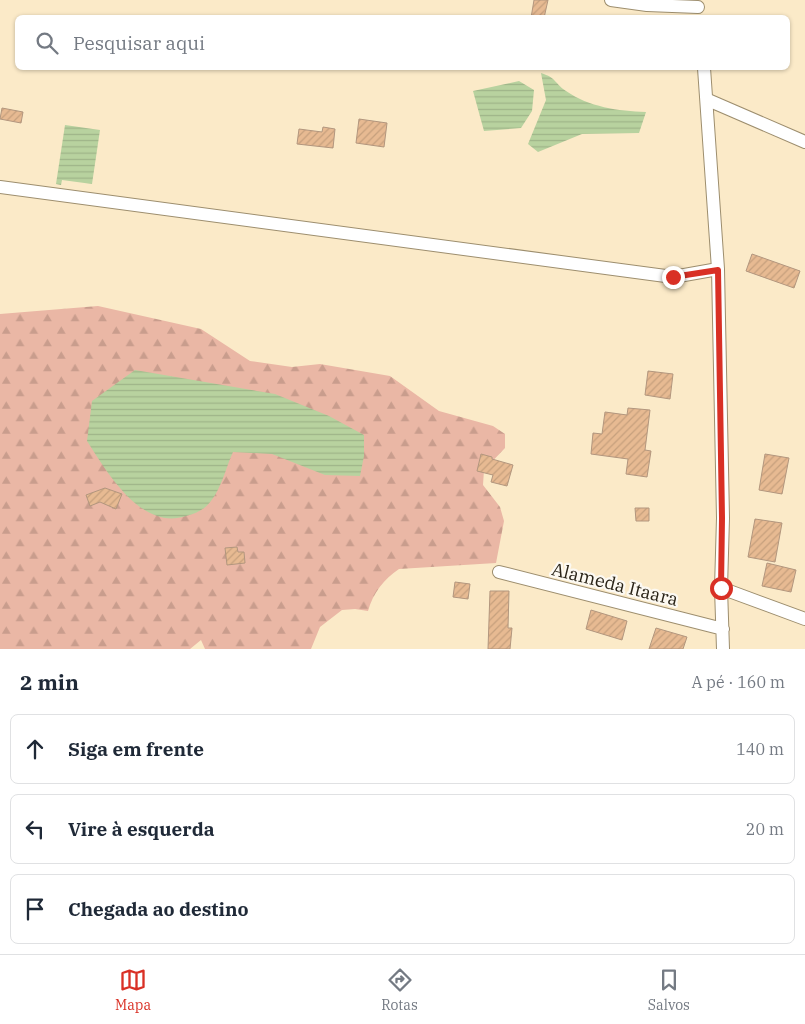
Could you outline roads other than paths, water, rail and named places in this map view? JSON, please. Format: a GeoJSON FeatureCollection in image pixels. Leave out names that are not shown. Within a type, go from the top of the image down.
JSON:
{"type":"FeatureCollection","features":[{"type":"Feature","properties":{"kind":"street"},"geometry":{"type":"LineString","coordinates":[[611,0],[647,5],[698,8]]}},
{"type":"Feature","properties":{"kind":"street"},"geometry":{"type":"LineString","coordinates":[[704,70],[708,100],[718,270],[723,649]]}},
{"type":"Feature","properties":{"kind":"street"},"geometry":{"type":"LineString","coordinates":[[708,100],[805,142]]}},
{"type":"Feature","properties":{"kind":"street"},"geometry":{"type":"LineString","coordinates":[[0,187],[673,277],[718,270]]}},
{"type":"Feature","properties":{"kind":"street","name":"Alameda Itaara"},"geometry":{"type":"LineString","coordinates":[[499,572],[722,629]]}},
{"type":"Feature","properties":{"kind":"street"},"geometry":{"type":"LineString","coordinates":[[721,588],[805,619]]}}]}
